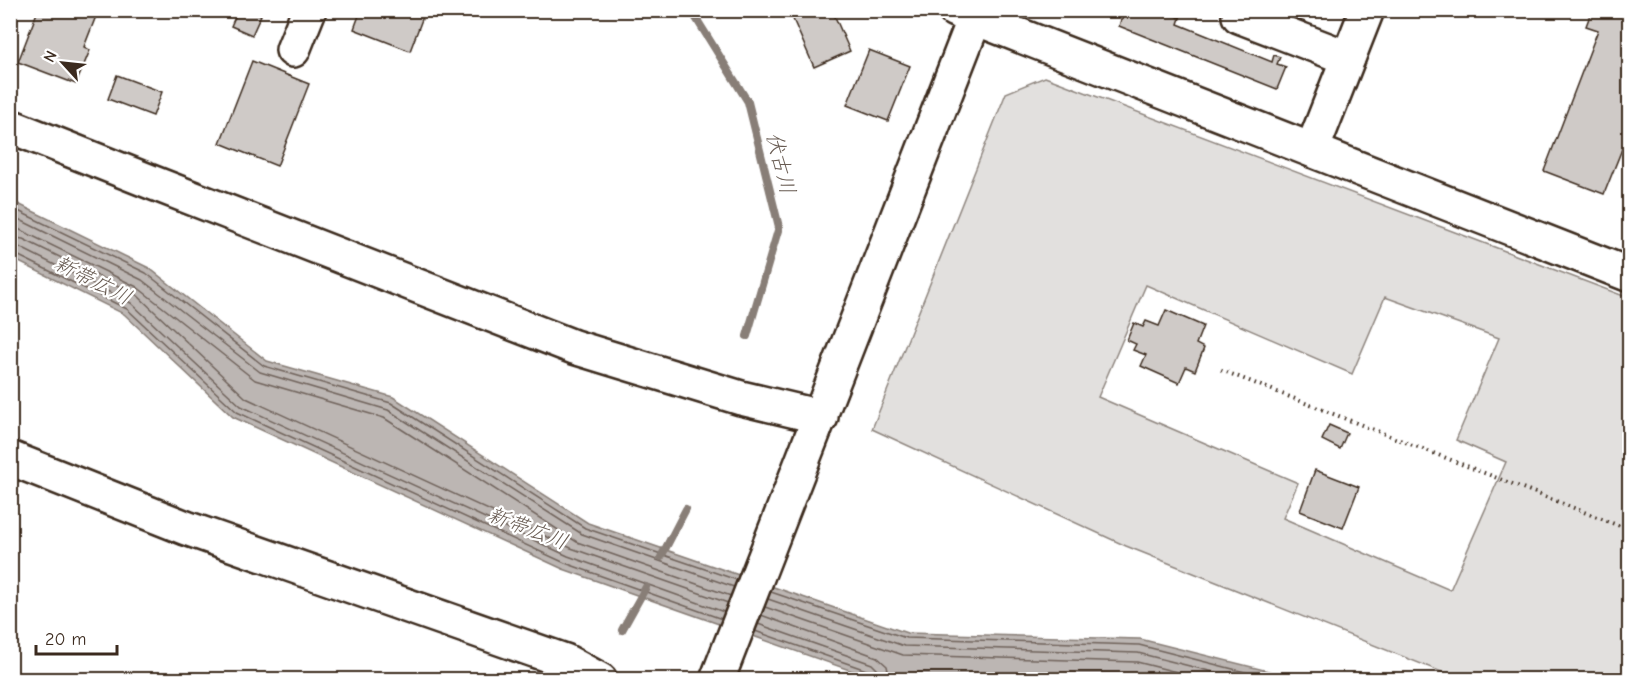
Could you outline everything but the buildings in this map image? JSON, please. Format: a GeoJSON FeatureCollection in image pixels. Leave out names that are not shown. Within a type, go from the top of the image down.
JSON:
{"type":"FeatureCollection","features":[{"type":"Feature","properties":{"kind":"street"},"geometry":{"type":"LineString","coordinates":[[293,50],[309,10]]}},
{"type":"Feature","properties":{"kind":"street"},"geometry":{"type":"LineString","coordinates":[[1241,10],[1239,16],[1348,58]]}},
{"type":"Feature","properties":{"kind":"street"},"geometry":{"type":"LineString","coordinates":[[1312,150],[1367,10]]}},
{"type":"Feature","properties":{"kind":"street"},"geometry":{"type":"LineString","coordinates":[[717,680],[820,417],[969,13],[1629,275]]}},
{"type":"Feature","properties":{"kind":"street"},"geometry":{"type":"LineString","coordinates":[[10,126],[574,347],[741,398],[820,417]]}},
{"type":"Feature","properties":{"kind":"street"},"geometry":{"type":"LineString","coordinates":[[10,458],[186,528],[565,661],[600,680]]}},
{"type":"Feature","properties":{"kind":"path"},"geometry":{"type":"LineString","coordinates":[[1221,370],[1629,530]]}},
{"type":"Feature","properties":{"kind":"shaded area"},"geometry":{"type":"Polygon","coordinates":[[[1045,77],[1629,298],[1629,679],[1459,679],[1126,546],[872,429],[1006,93],[1045,77]],[[1146,285],[1098,397],[1298,483],[1283,518],[1450,590],[1506,462],[1456,440],[1499,338],[1385,297],[1352,374],[1146,285]]]}},
{"type":"Feature","properties":{"kind":"water","name":"新帯広川"},"geometry":{"type":"Polygon","coordinates":[[[10,200],[149,268],[267,361],[393,397],[588,523],[907,633],[1140,639],[1294,679],[875,679],[563,569],[233,417],[124,314],[11,258],[10,200]]]}},
{"type":"Feature","properties":{"kind":"waterway","name":"伏古川"},"geometry":{"type":"LineString","coordinates":[[691,10],[748,102],[779,227],[747,336]]}},
{"type":"Feature","properties":{"kind":"waterway","name":"伏古川"},"geometry":{"type":"LineString","coordinates":[[661,557],[686,509]]}},
{"type":"Feature","properties":{"kind":"waterway","name":"伏古川"},"geometry":{"type":"LineString","coordinates":[[622,630],[646,587]]}}]}
